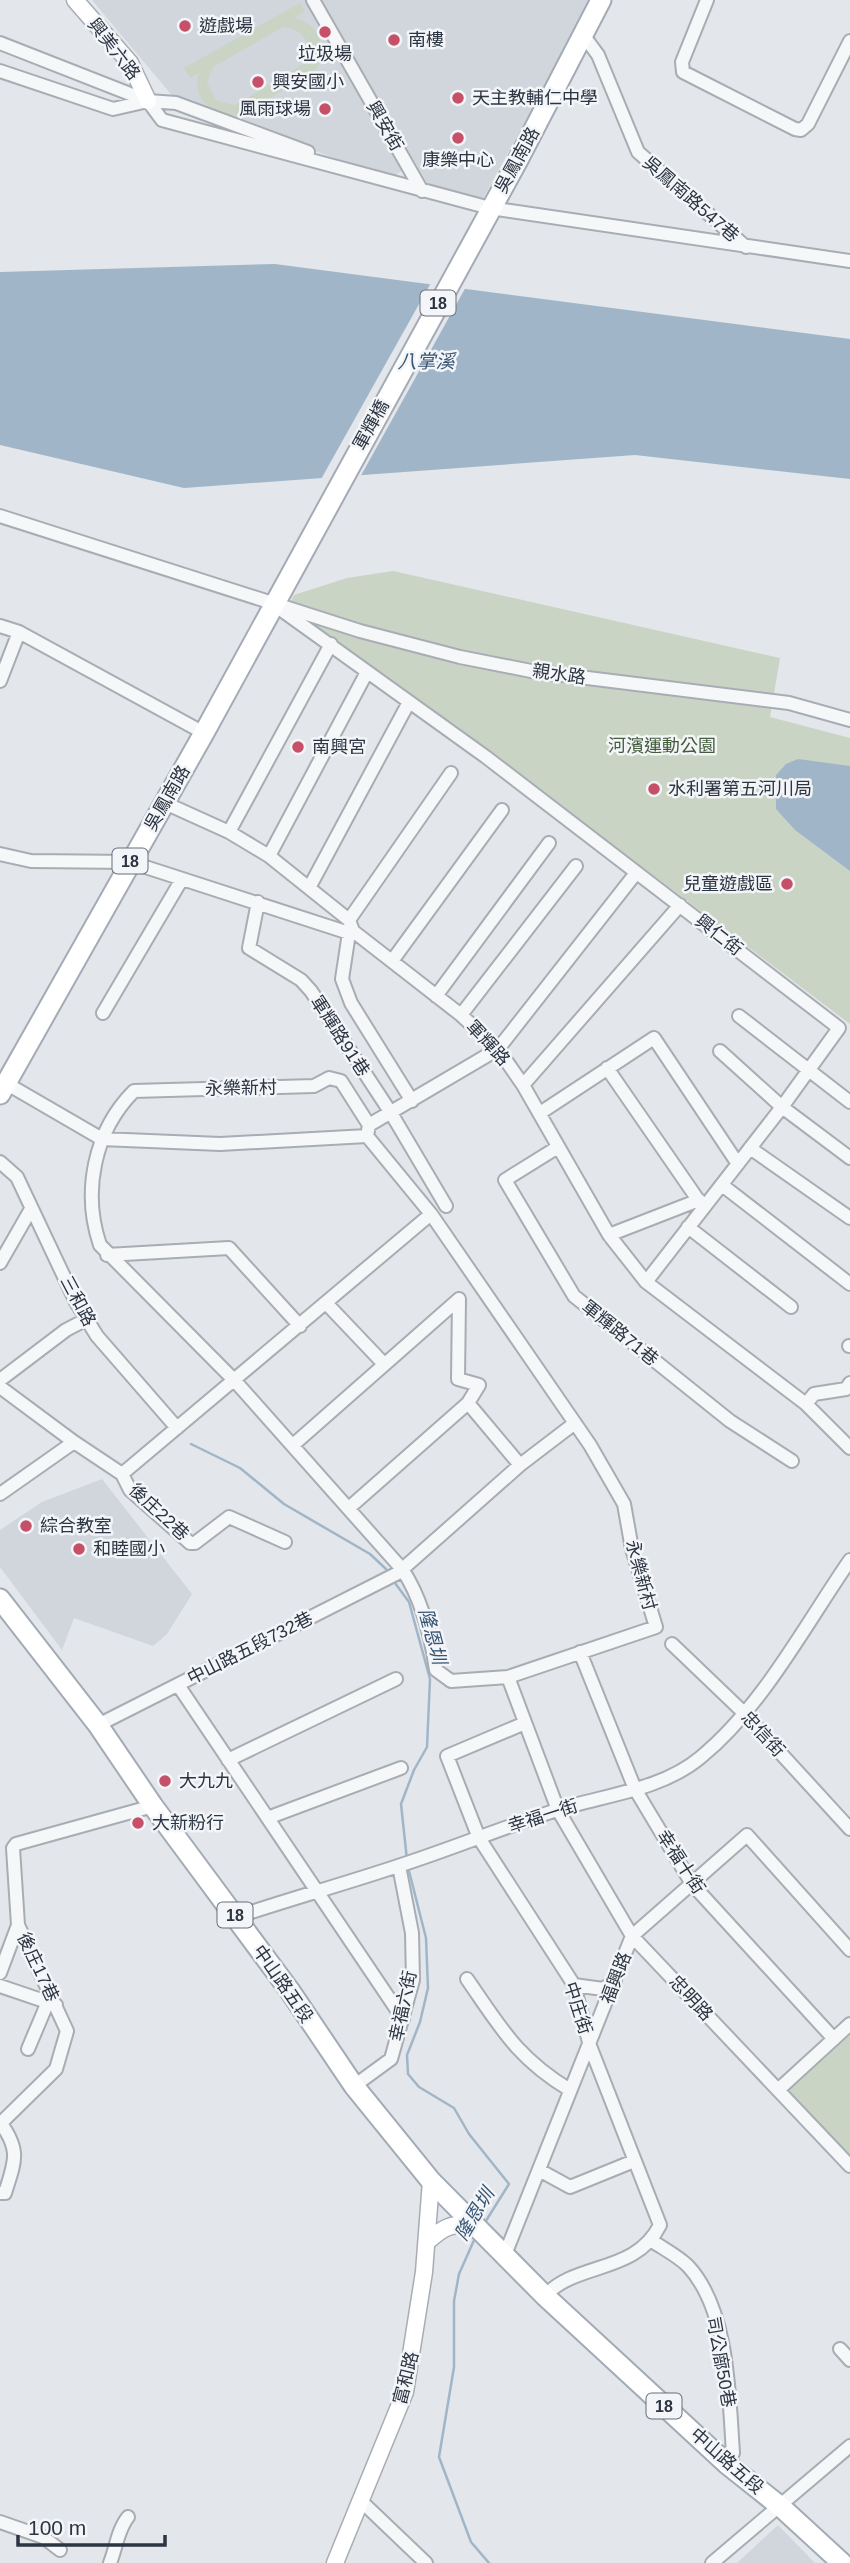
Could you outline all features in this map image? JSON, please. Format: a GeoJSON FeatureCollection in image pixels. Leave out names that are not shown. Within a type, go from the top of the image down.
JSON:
{"type":"FeatureCollection","features":[{"type":"Feature","properties":{"kind":"main road","name":"吳鳳南路"},"geometry":{"type":"LineString","coordinates":[[490,208],[601,0]]}},
{"type":"Feature","properties":{"kind":"main road","name":"軍輝橋"},"geometry":{"type":"LineString","coordinates":[[273,604],[490,208]]}},
{"type":"Feature","properties":{"kind":"main road","name":"吳鳳南路"},"geometry":{"type":"LineString","coordinates":[[2,1086],[165,803],[273,604]]}},
{"type":"Feature","properties":{"kind":"main road","name":"中山路五段"},"geometry":{"type":"LineString","coordinates":[[0,1599],[97,1725],[153,1806],[236,1917],[354,2087],[430,2181],[474,2227]]}},
{"type":"Feature","properties":{"kind":"main road","name":"18"},"geometry":{"type":"LineString","coordinates":[[474,2227],[498,2250]]}},
{"type":"Feature","properties":{"kind":"main road","name":"中山路五段"},"geometry":{"type":"LineString","coordinates":[[498,2250],[727,2464],[781,2507],[842,2563]]}},
{"type":"Feature","properties":{"kind":"street","name":"興美六路"},"geometry":{"type":"LineString","coordinates":[[75,0],[130,63],[148,102]]}},
{"type":"Feature","properties":{"kind":"street","name":"興安街"},"geometry":{"type":"LineString","coordinates":[[313,0],[422,191]]}},
{"type":"Feature","properties":{"kind":"street"},"geometry":{"type":"LineString","coordinates":[[707,0],[682,62],[684,72],[795,129],[801,130],[808,124],[850,41]]}},
{"type":"Feature","properties":{"kind":"street","name":"吳鳳南路547巷"},"geometry":{"type":"LineString","coordinates":[[584,36],[598,55],[638,152],[746,247]]}},
{"type":"Feature","properties":{"kind":"street"},"geometry":{"type":"LineString","coordinates":[[0,43],[148,102],[162,120],[490,208]]}},
{"type":"Feature","properties":{"kind":"street"},"geometry":{"type":"LineString","coordinates":[[0,71],[113,108],[148,102],[176,103],[384,180]]}},
{"type":"Feature","properties":{"kind":"street","name":"吳鳳南路547巷"},"geometry":{"type":"LineString","coordinates":[[490,208],[850,261]]}},
{"type":"Feature","properties":{"kind":"street"},"geometry":{"type":"LineString","coordinates":[[0,516],[213,582],[273,604]]}},
{"type":"Feature","properties":{"kind":"street","name":"興仁街"},"geometry":{"type":"LineString","coordinates":[[273,604],[486,757],[839,1028],[722,1185],[701,1203],[688,1227],[646,1282]]}},
{"type":"Feature","properties":{"kind":"street","name":"親水路"},"geometry":{"type":"LineString","coordinates":[[273,604],[360,631],[471,659],[531,671],[789,703],[850,720]]}},
{"type":"Feature","properties":{"kind":"street"},"geometry":{"type":"LineString","coordinates":[[0,626],[19,632],[204,733]]}},
{"type":"Feature","properties":{"kind":"street"},"geometry":{"type":"LineString","coordinates":[[0,681],[19,632]]}},
{"type":"Feature","properties":{"kind":"street"},"geometry":{"type":"LineString","coordinates":[[229,832],[331,644]]}},
{"type":"Feature","properties":{"kind":"street"},"geometry":{"type":"LineString","coordinates":[[269,856],[367,672]]}},
{"type":"Feature","properties":{"kind":"street"},"geometry":{"type":"LineString","coordinates":[[309,888],[409,702]]}},
{"type":"Feature","properties":{"kind":"street"},"geometry":{"type":"LineString","coordinates":[[412,1101],[351,1003],[342,979],[350,928],[451,773]]}},
{"type":"Feature","properties":{"kind":"street"},"geometry":{"type":"LineString","coordinates":[[165,803],[229,832],[269,856],[309,888],[350,928]]}},
{"type":"Feature","properties":{"kind":"street"},"geometry":{"type":"LineString","coordinates":[[392,961],[502,810]]}},
{"type":"Feature","properties":{"kind":"street"},"geometry":{"type":"LineString","coordinates":[[436,996],[549,843]]}},
{"type":"Feature","properties":{"kind":"street","name":"軍輝路"},"geometry":{"type":"LineString","coordinates":[[0,854],[31,861],[130,862],[350,928],[461,1015],[498,1049],[540,1113],[609,1235],[646,1282],[806,1404],[848,1441]]}},
{"type":"Feature","properties":{"kind":"street"},"geometry":{"type":"LineString","coordinates":[[461,1015],[576,866]]}},
{"type":"Feature","properties":{"kind":"street"},"geometry":{"type":"LineString","coordinates":[[2,1086],[102,1139],[220,1144],[368,1130],[391,1113],[498,1049],[636,873]]}},
{"type":"Feature","properties":{"kind":"street"},"geometry":{"type":"LineString","coordinates":[[103,1013],[182,879]]}},
{"type":"Feature","properties":{"kind":"street","name":"軍輝路91巷"},"geometry":{"type":"LineString","coordinates":[[258,902],[249,948],[301,980],[311,991],[391,1113],[446,1206]]}},
{"type":"Feature","properties":{"kind":"street"},"geometry":{"type":"LineString","coordinates":[[523,1085],[680,905]]}},
{"type":"Feature","properties":{"kind":"street"},"geometry":{"type":"LineString","coordinates":[[739,1016],[850,1102]]}},
{"type":"Feature","properties":{"kind":"street"},"geometry":{"type":"LineString","coordinates":[[540,1113],[654,1038],[738,1164]]}},
{"type":"Feature","properties":{"kind":"street"},"geometry":{"type":"LineString","coordinates":[[720,1051],[782,1107],[850,1158]]}},
{"type":"Feature","properties":{"kind":"street"},"geometry":{"type":"LineString","coordinates":[[607,1068],[701,1203],[609,1235]]}},
{"type":"Feature","properties":{"kind":"street","name":"永樂新村"},"geometry":{"type":"LineString","coordinates":[[328,1078],[341,1082],[368,1130],[431,1214],[575,1423],[624,1504],[632,1549],[656,1627],[508,1677],[451,1681],[436,1670],[431,1637],[412,1584],[402,1569],[350,1507],[235,1381],[100,1245],[92,1222],[94,1158],[102,1139],[121,1104],[134,1091],[314,1086],[328,1078]]}},
{"type":"Feature","properties":{"kind":"street","name":"軍輝路71巷"},"geometry":{"type":"LineString","coordinates":[[558,1147],[505,1180],[574,1296],[730,1421],[792,1461]]}},
{"type":"Feature","properties":{"kind":"street"},"geometry":{"type":"LineString","coordinates":[[750,1148],[850,1218]]}},
{"type":"Feature","properties":{"kind":"street","name":"三和路"},"geometry":{"type":"LineString","coordinates":[[0,1162],[16,1177],[86,1319],[147,1396],[177,1428]]}},
{"type":"Feature","properties":{"kind":"street"},"geometry":{"type":"LineString","coordinates":[[722,1185],[850,1284]]}},
{"type":"Feature","properties":{"kind":"street"},"geometry":{"type":"LineString","coordinates":[[0,1262],[31,1209]]}},
{"type":"Feature","properties":{"kind":"street"},"geometry":{"type":"LineString","coordinates":[[122,1475],[431,1214]]}},
{"type":"Feature","properties":{"kind":"street"},"geometry":{"type":"LineString","coordinates":[[688,1227],[791,1307]]}},
{"type":"Feature","properties":{"kind":"street"},"geometry":{"type":"LineString","coordinates":[[107,1255],[229,1248],[300,1326]]}},
{"type":"Feature","properties":{"kind":"street"},"geometry":{"type":"LineString","coordinates":[[293,1445],[459,1299],[458,1379],[479,1385],[468,1403],[350,1507]]}},
{"type":"Feature","properties":{"kind":"street"},"geometry":{"type":"LineString","coordinates":[[326,1303],[384,1364]]}},
{"type":"Feature","properties":{"kind":"street"},"geometry":{"type":"LineString","coordinates":[[0,1380],[66,1330],[86,1319]]}},
{"type":"Feature","properties":{"kind":"street"},"geometry":{"type":"LineString","coordinates":[[806,1404],[814,1394],[846,1389],[850,1383]]}},
{"type":"Feature","properties":{"kind":"street","name":"後庄22巷"},"geometry":{"type":"LineString","coordinates":[[0,1387],[122,1475],[130,1490],[190,1543],[195,1543],[229,1517],[285,1542]]}},
{"type":"Feature","properties":{"kind":"street"},"geometry":{"type":"LineString","coordinates":[[468,1403],[520,1465]]}},
{"type":"Feature","properties":{"kind":"street"},"geometry":{"type":"LineString","coordinates":[[402,1569],[520,1465],[575,1423]]}},
{"type":"Feature","properties":{"kind":"street"},"geometry":{"type":"LineString","coordinates":[[0,1494],[74,1442]]}},
{"type":"Feature","properties":{"kind":"street","name":"幸福一街"},"geometry":{"type":"LineString","coordinates":[[236,1917],[399,1866],[558,1810],[635,1789],[685,1768],[702,1757],[743,1712],[799,1641],[810,1619],[850,1560]]}},
{"type":"Feature","properties":{"kind":"street","name":"中山路五段732巷"},"geometry":{"type":"LineString","coordinates":[[97,1725],[402,1569]]}},
{"type":"Feature","properties":{"kind":"street","name":"忠信街"},"geometry":{"type":"LineString","coordinates":[[672,1644],[743,1712],[850,1829]]}},
{"type":"Feature","properties":{"kind":"street","name":"幸福十街"},"geometry":{"type":"LineString","coordinates":[[580,1652],[635,1789],[692,1884],[834,2039]]}},
{"type":"Feature","properties":{"kind":"street"},"geometry":{"type":"LineString","coordinates":[[508,1677],[558,1810]]}},
{"type":"Feature","properties":{"kind":"street"},"geometry":{"type":"LineString","coordinates":[[228,1760],[396,1679]]}},
{"type":"Feature","properties":{"kind":"street"},"geometry":{"type":"LineString","coordinates":[[178,1685],[270,1817],[315,1891],[403,2019]]}},
{"type":"Feature","properties":{"kind":"street","name":"中庄街"},"geometry":{"type":"LineString","coordinates":[[526,1723],[447,1756],[479,1838],[573,1986],[590,2046],[660,2225],[652,2241]]}},
{"type":"Feature","properties":{"kind":"street"},"geometry":{"type":"LineString","coordinates":[[270,1817],[401,1768]]}},
{"type":"Feature","properties":{"kind":"street","name":"後庄17巷"},"geometry":{"type":"LineString","coordinates":[[0,2122],[56,2069],[67,2031],[51,2004],[18,1924],[6,1862],[16,1844],[153,1806]]}},
{"type":"Feature","properties":{"kind":"street","name":"忠明路"},"geometry":{"type":"LineString","coordinates":[[558,1810],[632,1936],[850,2166]]}},
{"type":"Feature","properties":{"kind":"street","name":"福興路"},"geometry":{"type":"LineString","coordinates":[[498,2250],[539,2170],[632,1936],[747,1835],[850,1950]]}},
{"type":"Feature","properties":{"kind":"street","name":"幸福六街"},"geometry":{"type":"LineString","coordinates":[[354,2087],[391,2059],[413,1980],[413,1953],[399,1866]]}},
{"type":"Feature","properties":{"kind":"street"},"geometry":{"type":"LineString","coordinates":[[0,1973],[18,1924]]}},
{"type":"Feature","properties":{"kind":"street"},"geometry":{"type":"LineString","coordinates":[[467,1979],[514,2048],[531,2065],[570,2090]]}},
{"type":"Feature","properties":{"kind":"street"},"geometry":{"type":"LineString","coordinates":[[573,1986],[603,1989],[616,1981]]}},
{"type":"Feature","properties":{"kind":"street"},"geometry":{"type":"LineString","coordinates":[[0,1986],[51,2004],[28,2049]]}},
{"type":"Feature","properties":{"kind":"street"},"geometry":{"type":"LineString","coordinates":[[778,2090],[850,2024]]}},
{"type":"Feature","properties":{"kind":"street"},"geometry":{"type":"LineString","coordinates":[[0,2122],[14,2143],[16,2157],[5,2193],[0,2193]]}},
{"type":"Feature","properties":{"kind":"street"},"geometry":{"type":"LineString","coordinates":[[539,2170],[570,2187],[634,2161]]}},
{"type":"Feature","properties":{"kind":"street","name":"富和路"},"geometry":{"type":"LineString","coordinates":[[335,2563],[405,2392],[427,2242],[426,2206],[430,2181]]}},
{"type":"Feature","properties":{"kind":"street"},"geometry":{"type":"LineString","coordinates":[[427,2242],[447,2226],[458,2223],[474,2227]]}},
{"type":"Feature","properties":{"kind":"street"},"geometry":{"type":"LineString","coordinates":[[545,2296],[554,2286],[618,2263],[652,2241]]}},
{"type":"Feature","properties":{"kind":"street","name":"司公廍50巷"},"geometry":{"type":"LineString","coordinates":[[652,2241],[690,2268],[709,2300],[728,2381],[733,2453],[727,2464]]}},
{"type":"Feature","properties":{"kind":"street"},"geometry":{"type":"LineString","coordinates":[[839,2349],[850,2360]]}},
{"type":"Feature","properties":{"kind":"street"},"geometry":{"type":"LineString","coordinates":[[712,2563],[850,2447]]}},
{"type":"Feature","properties":{"kind":"street"},"geometry":{"type":"LineString","coordinates":[[361,2501],[426,2563]]}},
{"type":"Feature","properties":{"kind":"street"},"geometry":{"type":"LineString","coordinates":[[110,2563],[121,2526],[128,2517]]}},
{"type":"Feature","properties":{"kind":"street"},"geometry":{"type":"LineString","coordinates":[[0,2522],[43,2537],[60,2550]]}},
{"type":"Feature","properties":{"kind":"shaded area","name":"興安國小"},"geometry":{"type":"Polygon","coordinates":[[[92,0],[308,0],[404,169],[391,179],[175,99],[92,0]]]}},
{"type":"Feature","properties":{"kind":"shaded area","name":"天主教輔仁中學"},"geometry":{"type":"Polygon","coordinates":[[[320,0],[591,0],[481,202],[429,186],[320,0]]]}},
{"type":"Feature","properties":{"kind":"shaded area","name":"和睦國小"},"geometry":{"type":"Polygon","coordinates":[[[102,1479],[192,1594],[167,1634],[153,1646],[74,1618],[62,1650],[0,1567],[0,1530],[42,1502],[102,1479]]]}},
{"type":"Feature","properties":{"kind":"shaded area"},"geometry":{"type":"Polygon","coordinates":[[[778,2525],[815,2563],[737,2563],[778,2525]]]}},
{"type":"Feature","properties":{"kind":"green space"},"geometry":{"type":"Polygon","coordinates":[[[300,3],[305,11],[294,18],[303,21],[316,32],[322,47],[322,56],[314,72],[243,114],[234,116],[215,111],[208,106],[198,91],[199,73],[190,78],[184,68],[300,3]],[[283,27],[213,67],[207,83],[217,101],[235,105],[305,63],[308,50],[305,39],[290,28],[283,27]]]}},
{"type":"Feature","properties":{"kind":"green space","name":"河濱運動公園"},"geometry":{"type":"Polygon","coordinates":[[[393,571],[780,658],[770,717],[850,738],[850,1024],[657,878],[286,611],[294,595],[347,578],[393,571]]]}},
{"type":"Feature","properties":{"kind":"green space"},"geometry":{"type":"Polygon","coordinates":[[[850,2032],[850,2156],[788,2089],[850,2032]]]}},
{"type":"Feature","properties":{"kind":"water","name":"八掌溪"},"geometry":{"type":"Polygon","coordinates":[[[275,264],[850,339],[850,479],[635,455],[184,488],[0,445],[0,272],[275,264]]]}},
{"type":"Feature","properties":{"kind":"water"},"geometry":{"type":"Polygon","coordinates":[[[798,759],[850,766],[850,871],[795,830],[776,809],[776,775],[786,764],[798,759]]]}},
{"type":"Feature","properties":{"kind":"pier"},"geometry":{"type":"Polygon","coordinates":[[[432,281],[467,285],[359,479],[320,481],[432,281]]]}},
{"type":"Feature","properties":{"kind":"waterway","name":"隆恩圳"},"geometry":{"type":"LineString","coordinates":[[191,1444],[240,1468],[284,1504],[370,1554],[386,1569]]}},
{"type":"Feature","properties":{"kind":"waterway","name":"隆恩圳"},"geometry":{"type":"LineString","coordinates":[[395,1583],[409,1602],[430,1679],[427,1747],[414,1770],[401,1804],[407,1860]]}},
{"type":"Feature","properties":{"kind":"waterway","name":"隆恩圳"},"geometry":{"type":"LineString","coordinates":[[409,1871],[426,1938],[428,1988],[420,2022],[407,2055],[408,2074],[419,2087],[454,2108],[469,2134],[509,2184],[484,2224]]}},
{"type":"Feature","properties":{"kind":"waterway","name":"隆恩圳"},"geometry":{"type":"LineString","coordinates":[[475,2238],[459,2274],[454,2301],[454,2367],[439,2457],[471,2542],[489,2563]]}},
{"type":"Feature","properties":{"kind":"place","name":"遊戲場"},"geometry":{"type":"Point","coordinates":[185,26]}},
{"type":"Feature","properties":{"kind":"place","name":"垃圾場"},"geometry":{"type":"Point","coordinates":[325,32]}},
{"type":"Feature","properties":{"kind":"place","name":"南樓"},"geometry":{"type":"Point","coordinates":[394,40]}},
{"type":"Feature","properties":{"kind":"place","name":"興安國小"},"geometry":{"type":"Point","coordinates":[258,82]}},
{"type":"Feature","properties":{"kind":"place","name":"天主教輔仁中學"},"geometry":{"type":"Point","coordinates":[458,98]}},
{"type":"Feature","properties":{"kind":"place","name":"風雨球場"},"geometry":{"type":"Point","coordinates":[325,109]}},
{"type":"Feature","properties":{"kind":"place","name":"康樂中心"},"geometry":{"type":"Point","coordinates":[458,138]}},
{"type":"Feature","properties":{"kind":"place","name":"南興宮"},"geometry":{"type":"Point","coordinates":[298,747]}},
{"type":"Feature","properties":{"kind":"place","name":"水利署第五河川局"},"geometry":{"type":"Point","coordinates":[654,789]}},
{"type":"Feature","properties":{"kind":"place","name":"兒童遊戲區"},"geometry":{"type":"Point","coordinates":[787,884]}},
{"type":"Feature","properties":{"kind":"place","name":"綜合教室"},"geometry":{"type":"Point","coordinates":[26,1526]}},
{"type":"Feature","properties":{"kind":"place","name":"和睦國小"},"geometry":{"type":"Point","coordinates":[79,1549]}},
{"type":"Feature","properties":{"kind":"place","name":"大九九"},"geometry":{"type":"Point","coordinates":[165,1781]}},
{"type":"Feature","properties":{"kind":"place","name":"大新粉行"},"geometry":{"type":"Point","coordinates":[138,1823]}}]}
